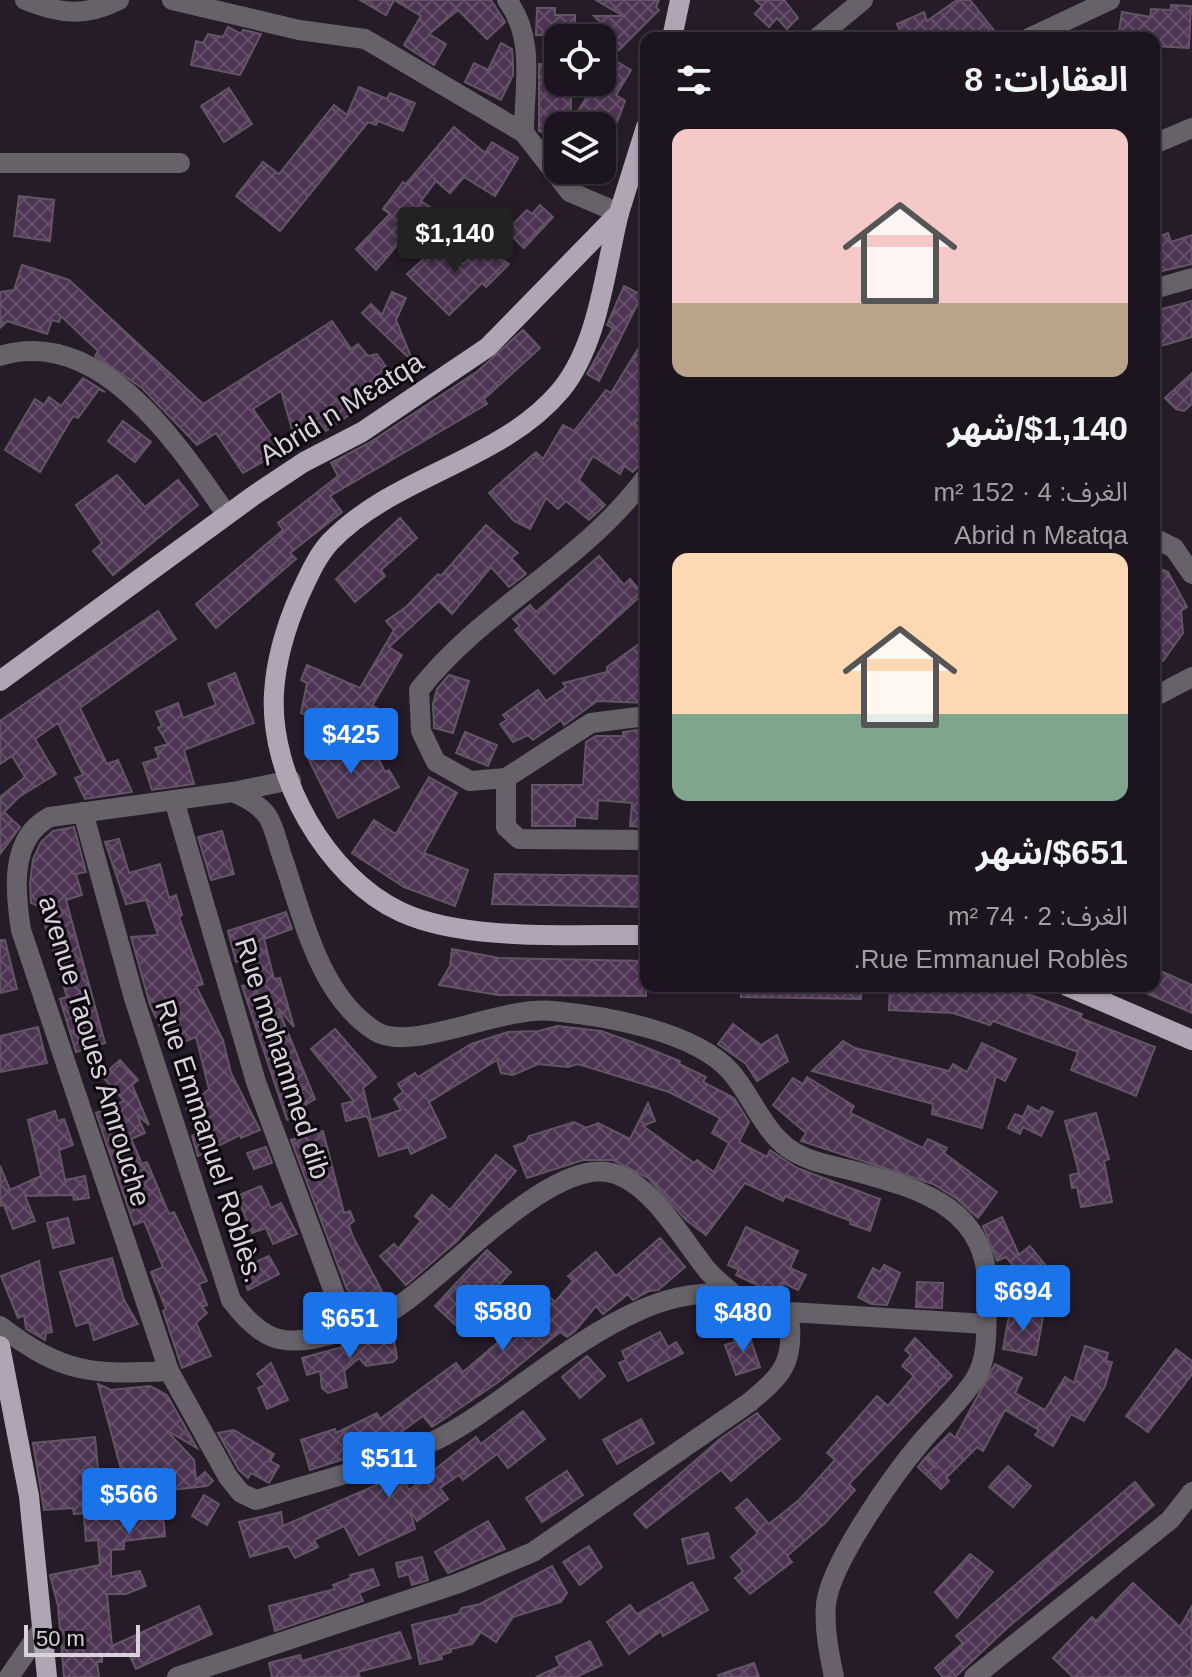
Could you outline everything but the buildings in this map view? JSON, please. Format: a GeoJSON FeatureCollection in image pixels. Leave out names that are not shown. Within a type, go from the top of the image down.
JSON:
{"type":"FeatureCollection","features":[{"type":"Feature","properties":{"kind":"main road"},"geometry":{"type":"LineString","coordinates":[[676,19],[689,0]]}},
{"type":"Feature","properties":{"kind":"main road","name":"Abrid n Mɛatqa"},"geometry":{"type":"LineString","coordinates":[[0,681],[304,462],[362,432],[488,347],[619,213],[640,146]]}},
{"type":"Feature","properties":{"kind":"main road"},"geometry":{"type":"LineString","coordinates":[[619,213],[593,323],[561,389],[530,418],[497,440],[347,527],[328,544],[308,577],[280,648],[274,694],[276,729],[291,780],[327,849],[374,894],[400,911],[462,929],[640,935]]}},
{"type":"Feature","properties":{"kind":"main road"},"geometry":{"type":"LineString","coordinates":[[1107,995],[1192,1040]]}},
{"type":"Feature","properties":{"kind":"main road"},"geometry":{"type":"LineString","coordinates":[[0,1346],[29,1496],[47,1677]]}},
{"type":"Feature","properties":{"kind":"street"},"geometry":{"type":"LineString","coordinates":[[25,0],[52,10],[85,14],[119,0]]}},
{"type":"Feature","properties":{"kind":"street"},"geometry":{"type":"LineString","coordinates":[[172,0],[299,30],[365,39],[524,133],[570,192],[619,213]]}},
{"type":"Feature","properties":{"kind":"street"},"geometry":{"type":"LineString","coordinates":[[507,0],[520,17],[528,52],[524,133]]}},
{"type":"Feature","properties":{"kind":"street"},"geometry":{"type":"LineString","coordinates":[[824,32],[863,0]]}},
{"type":"Feature","properties":{"kind":"street"},"geometry":{"type":"LineString","coordinates":[[1042,32],[1110,0]]}},
{"type":"Feature","properties":{"kind":"street"},"geometry":{"type":"LineString","coordinates":[[1160,141],[1192,128]]}},
{"type":"Feature","properties":{"kind":"street"},"geometry":{"type":"LineString","coordinates":[[0,163],[180,163]]}},
{"type":"Feature","properties":{"kind":"street"},"geometry":{"type":"LineString","coordinates":[[1160,287],[1192,278]]}},
{"type":"Feature","properties":{"kind":"street"},"geometry":{"type":"LineString","coordinates":[[0,356],[34,352],[81,361],[140,402],[172,435],[227,515]]}},
{"type":"Feature","properties":{"kind":"street"},"geometry":{"type":"LineString","coordinates":[[640,485],[573,556],[446,655],[419,690],[421,731],[436,762],[470,781],[506,778],[581,727],[640,717]]}},
{"type":"Feature","properties":{"kind":"street"},"geometry":{"type":"LineString","coordinates":[[1160,541],[1174,548],[1192,574]]}},
{"type":"Feature","properties":{"kind":"street"},"geometry":{"type":"LineString","coordinates":[[1160,694],[1192,677]]}},
{"type":"Feature","properties":{"kind":"street"},"geometry":{"type":"LineString","coordinates":[[506,778],[506,827],[519,839],[640,840]]}},
{"type":"Feature","properties":{"kind":"street","name":"avenue Taoues Amrouche"},"geometry":{"type":"LineString","coordinates":[[291,780],[233,792],[50,817],[39,823],[30,834],[18,864],[17,902],[21,930],[169,1371],[228,1477],[241,1493],[256,1500],[436,1440],[627,1314],[703,1295],[735,1296],[764,1304],[773,1311]]}},
{"type":"Feature","properties":{"kind":"street"},"geometry":{"type":"LineString","coordinates":[[233,792],[247,798],[268,817],[315,950],[330,983],[350,1008],[376,1032],[406,1040],[500,1014],[550,1010],[637,1026],[682,1041],[710,1055],[730,1071],[786,1147],[808,1160],[890,1181],[944,1203],[968,1221],[979,1241],[989,1274],[984,1355],[975,1378],[909,1456],[855,1538],[833,1581],[826,1603],[827,1642],[834,1677]]}},
{"type":"Feature","properties":{"kind":"street","name":"Rue mohammed dib"},"geometry":{"type":"LineString","coordinates":[[174,800],[256,1082],[348,1330]]}},
{"type":"Feature","properties":{"kind":"street","name":"Rue Emmanuel Roblès."},"geometry":{"type":"LineString","coordinates":[[83,812],[134,998],[231,1300],[244,1318],[289,1344],[348,1330],[391,1311],[527,1202],[565,1178],[592,1171],[614,1173],[638,1188],[667,1216],[710,1273],[735,1296]]}},
{"type":"Feature","properties":{"kind":"street"},"geometry":{"type":"LineString","coordinates":[[773,1311],[986,1324]]}},
{"type":"Feature","properties":{"kind":"street"},"geometry":{"type":"LineString","coordinates":[[177,1677],[459,1583],[533,1552],[750,1402],[781,1376],[791,1348],[790,1326],[773,1311]]}},
{"type":"Feature","properties":{"kind":"street"},"geometry":{"type":"LineString","coordinates":[[0,1326],[36,1353],[83,1371],[169,1371]]}},
{"type":"Feature","properties":{"kind":"street"},"geometry":{"type":"LineString","coordinates":[[974,1677],[1170,1520],[1192,1492]]}},
{"type":"Feature","properties":{"kind":"street"},"geometry":{"type":"LineString","coordinates":[[9,1677],[42,1629]]}}]}
